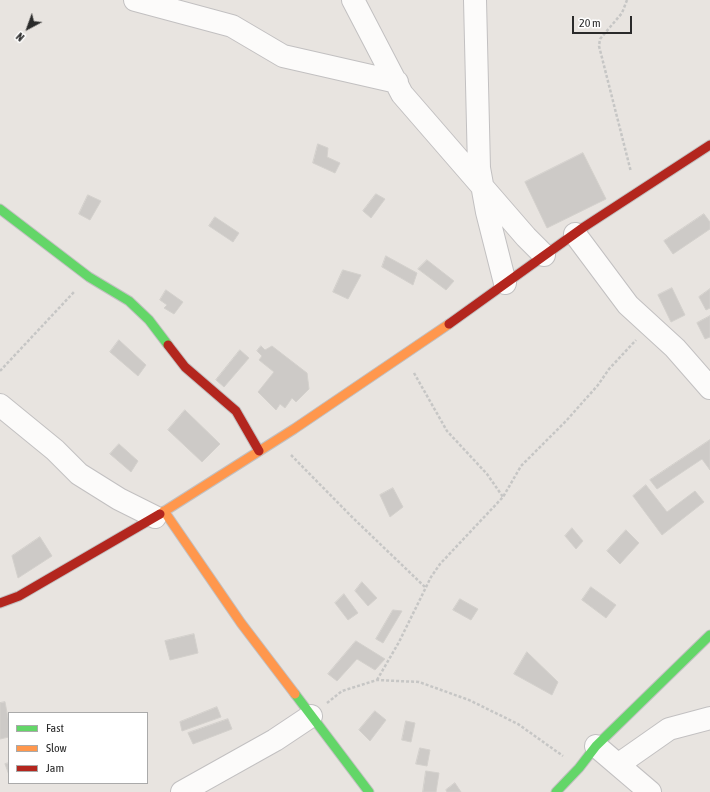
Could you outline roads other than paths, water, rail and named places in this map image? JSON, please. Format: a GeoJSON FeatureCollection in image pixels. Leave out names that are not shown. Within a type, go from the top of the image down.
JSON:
{"type":"FeatureCollection","features":[{"type":"Feature","properties":{"kind":"street"},"geometry":{"type":"LineString","coordinates":[[136,0],[232,26],[271,50],[291,59],[397,82]]}},
{"type":"Feature","properties":{"kind":"street"},"geometry":{"type":"LineString","coordinates":[[353,0],[402,94],[544,255]]}},
{"type":"Feature","properties":{"kind":"street"},"geometry":{"type":"LineString","coordinates":[[475,0],[480,184],[505,283]]}},
{"type":"Feature","properties":{"kind":"street"},"geometry":{"type":"LineString","coordinates":[[0,603],[19,596],[160,514],[277,440],[404,355],[574,234],[710,145]]}},
{"type":"Feature","properties":{"kind":"street"},"geometry":{"type":"LineString","coordinates":[[0,210],[89,277],[129,301],[149,320],[185,367],[224,399],[236,411],[259,451]]}},
{"type":"Feature","properties":{"kind":"street"},"geometry":{"type":"LineString","coordinates":[[574,234],[628,305],[675,348],[710,388]]}},
{"type":"Feature","properties":{"kind":"street"},"geometry":{"type":"LineString","coordinates":[[0,405],[55,450],[79,474],[119,499],[160,514],[369,792]]}},
{"type":"Feature","properties":{"kind":"street"},"geometry":{"type":"LineString","coordinates":[[556,792],[579,768],[596,746],[710,635]]}},
{"type":"Feature","properties":{"kind":"street"},"geometry":{"type":"LineString","coordinates":[[182,792],[275,740],[311,716]]}},
{"type":"Feature","properties":{"kind":"street"},"geometry":{"type":"LineString","coordinates":[[619,764],[669,729],[710,718]]}},
{"type":"Feature","properties":{"kind":"street"},"geometry":{"type":"LineString","coordinates":[[596,746],[619,764],[650,792]]}}]}
